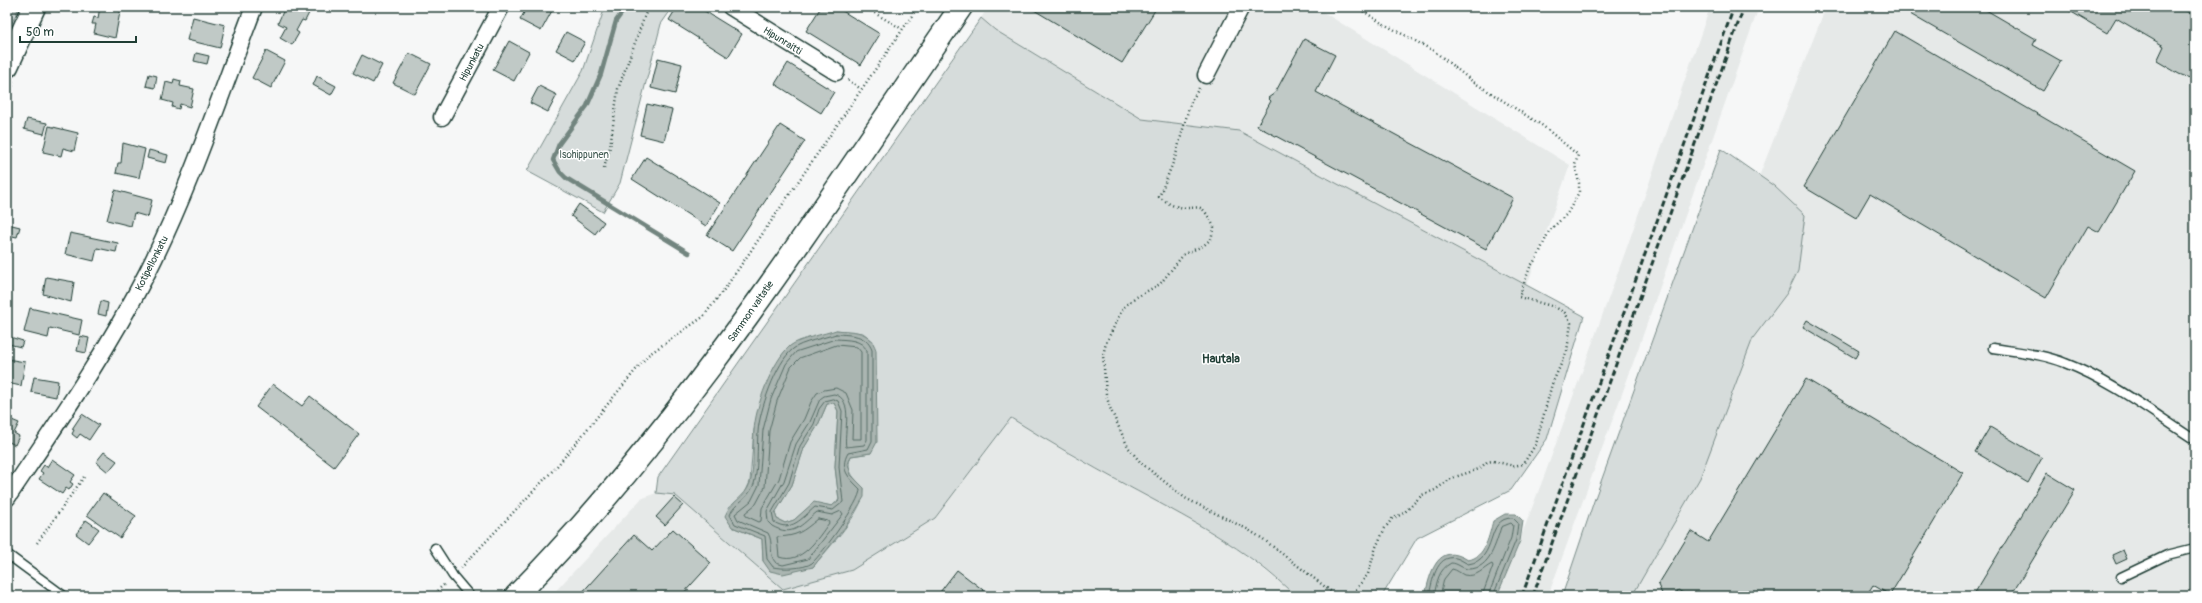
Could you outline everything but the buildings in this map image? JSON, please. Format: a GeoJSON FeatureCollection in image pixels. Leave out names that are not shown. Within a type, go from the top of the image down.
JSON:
{"type":"FeatureCollection","features":[{"type":"Feature","properties":{"kind":"main road"},"geometry":{"type":"LineString","coordinates":[[7,66],[34,7]]}},
{"type":"Feature","properties":{"kind":"main road","name":"Sammon valtatie"},"geometry":{"type":"LineString","coordinates":[[516,596],[609,496],[719,355],[961,7]]}},
{"type":"Feature","properties":{"kind":"street","name":"Kotipellonkatu"},"geometry":{"type":"LineString","coordinates":[[7,498],[96,363],[147,274],[178,209],[254,7]]}},
{"type":"Feature","properties":{"kind":"street","name":"Hipunkatu"},"geometry":{"type":"LineString","coordinates":[[442,117],[501,7]]}},
{"type":"Feature","properties":{"kind":"street","name":"Hipunraitti"},"geometry":{"type":"LineString","coordinates":[[731,7],[836,72]]}},
{"type":"Feature","properties":{"kind":"street"},"geometry":{"type":"LineString","coordinates":[[1206,75],[1241,7]]}},
{"type":"Feature","properties":{"kind":"lane"},"geometry":{"type":"LineString","coordinates":[[1993,348],[2028,353],[2064,362],[2090,374],[2195,440]]}},
{"type":"Feature","properties":{"kind":"lane"},"geometry":{"type":"LineString","coordinates":[[435,548],[453,576],[470,596]]}},
{"type":"Feature","properties":{"kind":"lane"},"geometry":{"type":"LineString","coordinates":[[2121,577],[2167,555],[2195,548]]}},
{"type":"Feature","properties":{"kind":"lane"},"geometry":{"type":"LineString","coordinates":[[7,554],[64,596]]}},
{"type":"Feature","properties":{"kind":"path"},"geometry":{"type":"LineString","coordinates":[[604,168],[610,147],[618,89],[648,7]]}},
{"type":"Feature","properties":{"kind":"path"},"geometry":{"type":"LineString","coordinates":[[864,7],[902,29]]}},
{"type":"Feature","properties":{"kind":"path"},"geometry":{"type":"LineString","coordinates":[[431,596],[453,576],[557,466],[648,355],[702,317],[726,287],[918,7]]}},
{"type":"Feature","properties":{"kind":"path"},"geometry":{"type":"LineString","coordinates":[[1351,596],[1368,574],[1376,547],[1385,528],[1392,519],[1404,513],[1422,496],[1435,490],[1452,478],[1479,469],[1487,462],[1493,461],[1514,466],[1523,464],[1536,444],[1552,384],[1566,351],[1571,323],[1565,313],[1555,307],[1519,297],[1530,267],[1538,256],[1548,231],[1567,214],[1576,198],[1579,183],[1575,166],[1578,155],[1543,126],[1472,81],[1434,51],[1380,22],[1357,7]]}},
{"type":"Feature","properties":{"kind":"path"},"geometry":{"type":"LineString","coordinates":[[1206,75],[1190,104],[1175,158],[1159,197],[1175,206],[1198,206],[1206,212],[1214,228],[1212,239],[1203,246],[1184,254],[1160,284],[1133,299],[1123,308],[1112,328],[1103,355],[1106,394],[1119,428],[1134,456],[1176,492],[1194,503],[1247,529],[1282,552],[1337,596]]}},
{"type":"Feature","properties":{"kind":"path"},"geometry":{"type":"LineString","coordinates":[[37,543],[84,477]]}},
{"type":"Feature","properties":{"kind":"shaded area"},"geometry":{"type":"Polygon","coordinates":[[[988,7],[1315,7],[1570,165],[1527,285],[1239,131],[1142,119],[995,30],[981,18],[988,7]]]}},
{"type":"Feature","properties":{"kind":"shaded area"},"geometry":{"type":"Polygon","coordinates":[[[1710,7],[1759,7],[1626,383],[1548,596],[1498,596],[1545,474],[1627,247],[1710,7]]]}},
{"type":"Feature","properties":{"kind":"shaded area"},"geometry":{"type":"Polygon","coordinates":[[[1826,7],[2195,7],[2195,596],[1593,596],[1826,7]]]}},
{"type":"Feature","properties":{"kind":"shaded area"},"geometry":{"type":"Polygon","coordinates":[[[1011,418],[1074,457],[1195,522],[1240,551],[1285,586],[1295,596],[551,596],[641,499],[656,493],[675,495],[783,589],[935,518],[1011,418]]]}},
{"type":"Feature","properties":{"kind":"green space"},"geometry":{"type":"Polygon","coordinates":[[[7,7],[19,7],[7,34],[7,7]]]}},
{"type":"Feature","properties":{"kind":"green space","name":"Isohippunen"},"geometry":{"type":"Polygon","coordinates":[[[605,7],[673,7],[661,24],[620,183],[603,212],[527,171],[583,71],[605,7]]]}},
{"type":"Feature","properties":{"kind":"green space"},"geometry":{"type":"Polygon","coordinates":[[[981,18],[995,30],[1142,119],[1239,131],[1584,316],[1547,439],[1511,490],[1417,538],[1382,596],[1295,596],[1257,563],[1215,534],[1082,461],[1011,418],[935,518],[852,570],[783,589],[675,495],[656,493],[658,477],[981,18]],[[836,330],[754,429],[750,482],[744,495],[728,508],[732,527],[762,539],[763,561],[813,567],[852,519],[858,508],[864,488],[852,474],[849,461],[851,456],[871,453],[873,341],[863,333],[836,330]]]}},
{"type":"Feature","properties":{"kind":"green space"},"geometry":{"type":"Polygon","coordinates":[[[1721,149],[1774,186],[1805,215],[1798,271],[1787,293],[1753,338],[1700,478],[1632,596],[1562,596],[1594,501],[1721,149]]]}},
{"type":"Feature","properties":{"kind":"green space"},"geometry":{"type":"Polygon","coordinates":[[[834,403],[838,411],[835,467],[839,500],[832,506],[814,503],[794,520],[785,523],[777,519],[775,513],[792,485],[804,448],[818,425],[827,404],[834,403]]]}},
{"type":"Feature","properties":{"kind":"water"},"geometry":{"type":"Polygon","coordinates":[[[836,330],[855,332],[865,335],[873,343],[876,350],[877,442],[871,453],[851,456],[848,464],[851,475],[864,488],[864,497],[846,526],[813,567],[783,574],[770,571],[763,561],[762,539],[732,527],[725,516],[730,507],[745,493],[750,483],[752,477],[755,421],[761,398],[777,362],[783,353],[794,343],[836,330]],[[834,403],[827,404],[818,425],[804,448],[792,485],[775,513],[777,519],[785,523],[794,520],[814,502],[832,506],[839,500],[835,467],[838,411],[834,403]]]}},
{"type":"Feature","properties":{"kind":"water"},"geometry":{"type":"Polygon","coordinates":[[[1505,514],[1516,514],[1523,521],[1520,541],[1497,596],[1425,596],[1433,569],[1437,562],[1449,554],[1458,555],[1468,560],[1479,555],[1486,545],[1493,521],[1505,514]]]}},
{"type":"Feature","properties":{"kind":"waterway"},"geometry":{"type":"LineString","coordinates":[[626,7],[616,21],[601,74],[587,106],[559,144],[553,160],[560,172],[566,178],[689,253]]}},
{"type":"Feature","properties":{"kind":"railway"},"geometry":{"type":"LineString","coordinates":[[1522,596],[1734,7]]}},
{"type":"Feature","properties":{"kind":"railway"},"geometry":{"type":"LineString","coordinates":[[1533,596],[1744,7]]}},
{"type":"Feature","properties":{"kind":"district","name":"Hautala"},"geometry":{"type":"Point","coordinates":[1221,359]}}]}
